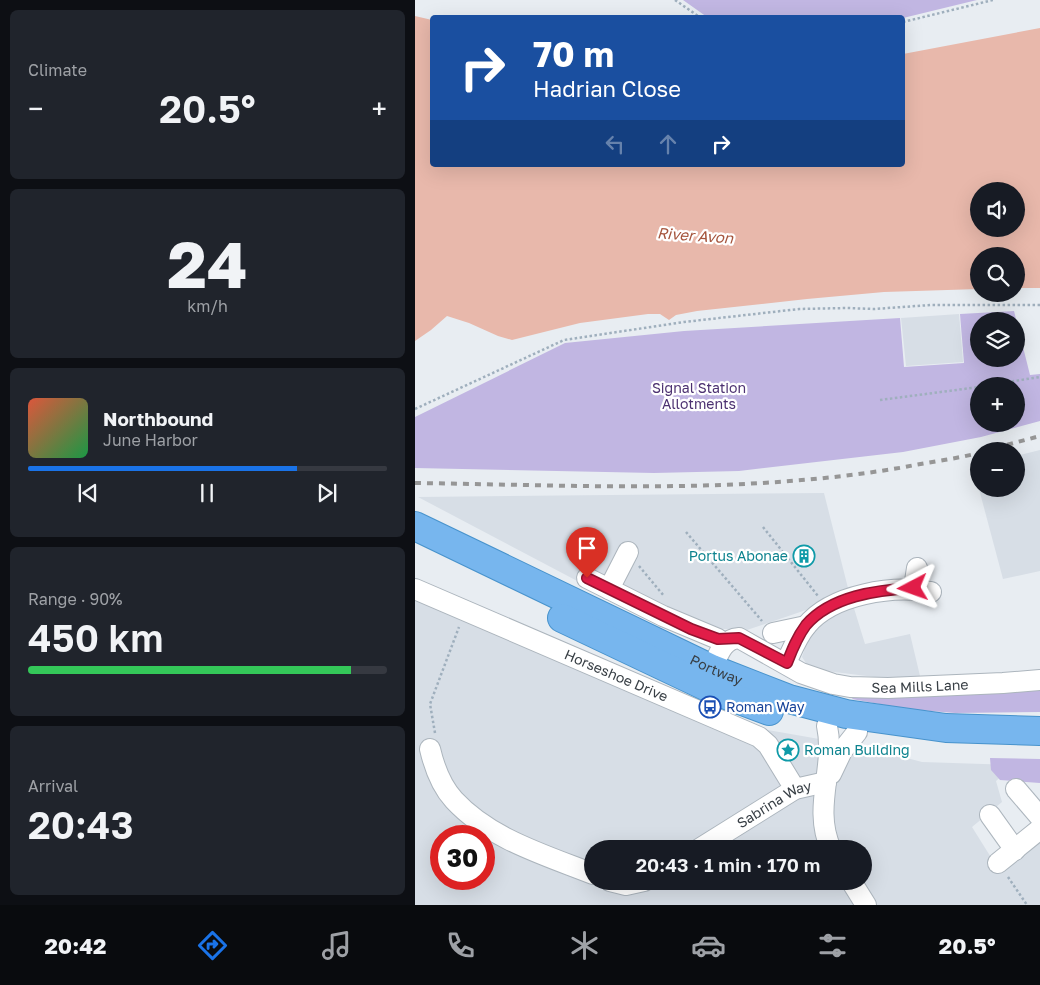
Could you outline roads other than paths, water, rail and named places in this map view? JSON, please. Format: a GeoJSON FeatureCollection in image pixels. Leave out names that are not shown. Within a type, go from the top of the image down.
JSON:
{"type":"FeatureCollection","features":[{"type":"Feature","properties":{"kind":"highway","name":"Portway"},"geometry":{"type":"LineString","coordinates":[[415,526],[713,669],[789,699],[846,714],[946,728],[1040,730]]}},
{"type":"Feature","properties":{"kind":"highway","name":"Portway"},"geometry":{"type":"LineString","coordinates":[[415,546],[610,642],[718,692],[778,713],[892,740],[941,745],[1040,747]]}},
{"type":"Feature","properties":{"kind":"street"},"geometry":{"type":"LineString","coordinates":[[609,590],[626,557]]}},
{"type":"Feature","properties":{"kind":"street"},"geometry":{"type":"LineString","coordinates":[[794,668],[796,640],[806,626],[827,607],[866,594],[893,589],[922,590],[917,568]]}},
{"type":"Feature","properties":{"kind":"street","name":"Sea Mills Lane"},"geometry":{"type":"LineString","coordinates":[[587,578],[691,629],[725,639],[739,638],[794,668],[833,684],[850,687],[888,688],[993,684],[1040,680]]}},
{"type":"Feature","properties":{"kind":"street","name":"Horseshoe Drive"},"geometry":{"type":"LineString","coordinates":[[415,589],[759,737],[768,745],[795,789]]}},
{"type":"Feature","properties":{"kind":"street"},"geometry":{"type":"LineString","coordinates":[[773,633],[806,626]]}},
{"type":"Feature","properties":{"kind":"street"},"geometry":{"type":"LineString","coordinates":[[659,644],[693,643],[725,639]]}},
{"type":"Feature","properties":{"kind":"street"},"geometry":{"type":"LineString","coordinates":[[713,669],[725,639]]}},
{"type":"Feature","properties":{"kind":"street"},"geometry":{"type":"LineString","coordinates":[[827,726],[830,740],[822,817],[827,840]]}},
{"type":"Feature","properties":{"kind":"street"},"geometry":{"type":"LineString","coordinates":[[826,782],[842,751],[857,732]]}},
{"type":"Feature","properties":{"kind":"street"},"geometry":{"type":"LineString","coordinates":[[430,748],[438,771],[453,800],[473,818],[509,840],[584,870]]}},
{"type":"Feature","properties":{"kind":"street","name":"Sabrina Way"},"geometry":{"type":"LineString","coordinates":[[713,840],[795,789],[826,782]]}},
{"type":"Feature","properties":{"kind":"street"},"geometry":{"type":"LineString","coordinates":[[1017,789],[1040,818]]}},
{"type":"Feature","properties":{"kind":"street"},"geometry":{"type":"LineString","coordinates":[[990,815],[1015,850]]}},
{"type":"Feature","properties":{"kind":"street"},"geometry":{"type":"LineString","coordinates":[[998,863],[1040,828]]}},
{"type":"Feature","properties":{"kind":"street"},"geometry":{"type":"LineString","coordinates":[[857,890],[866,905]]}},
{"type":"Feature","properties":{"kind":"water","name":"River Avon"},"geometry":{"type":"Polygon","coordinates":[[[415,16],[430,20],[430,167],[905,167],[905,54],[1040,28],[1040,288],[1025,288],[1025,247],[970,247],[970,289],[884,292],[807,299],[697,311],[676,315],[669,320],[660,314],[648,314],[580,323],[512,340],[447,316],[415,341],[415,16]]]}},
{"type":"Feature","properties":{"kind":"railway"},"geometry":{"type":"LineString","coordinates":[[1018,442],[1040,436]]}},
{"type":"Feature","properties":{"kind":"railway"},"geometry":{"type":"LineString","coordinates":[[415,483],[660,486],[783,482],[844,476],[970,455]]}},
{"type":"Feature","properties":{"kind":"place","name":"Portus Abonae"},"geometry":{"type":"Point","coordinates":[804,556]}},
{"type":"Feature","properties":{"kind":"place","name":"Roman Way"},"geometry":{"type":"Point","coordinates":[710,707]}},
{"type":"Feature","properties":{"kind":"place","name":"Roman Building"},"geometry":{"type":"Point","coordinates":[788,750]}},
{"type":"Feature","properties":{"kind":"park label","name":"Signal Station Allotments"},"geometry":{"type":"Point","coordinates":[699,396]}}]}
